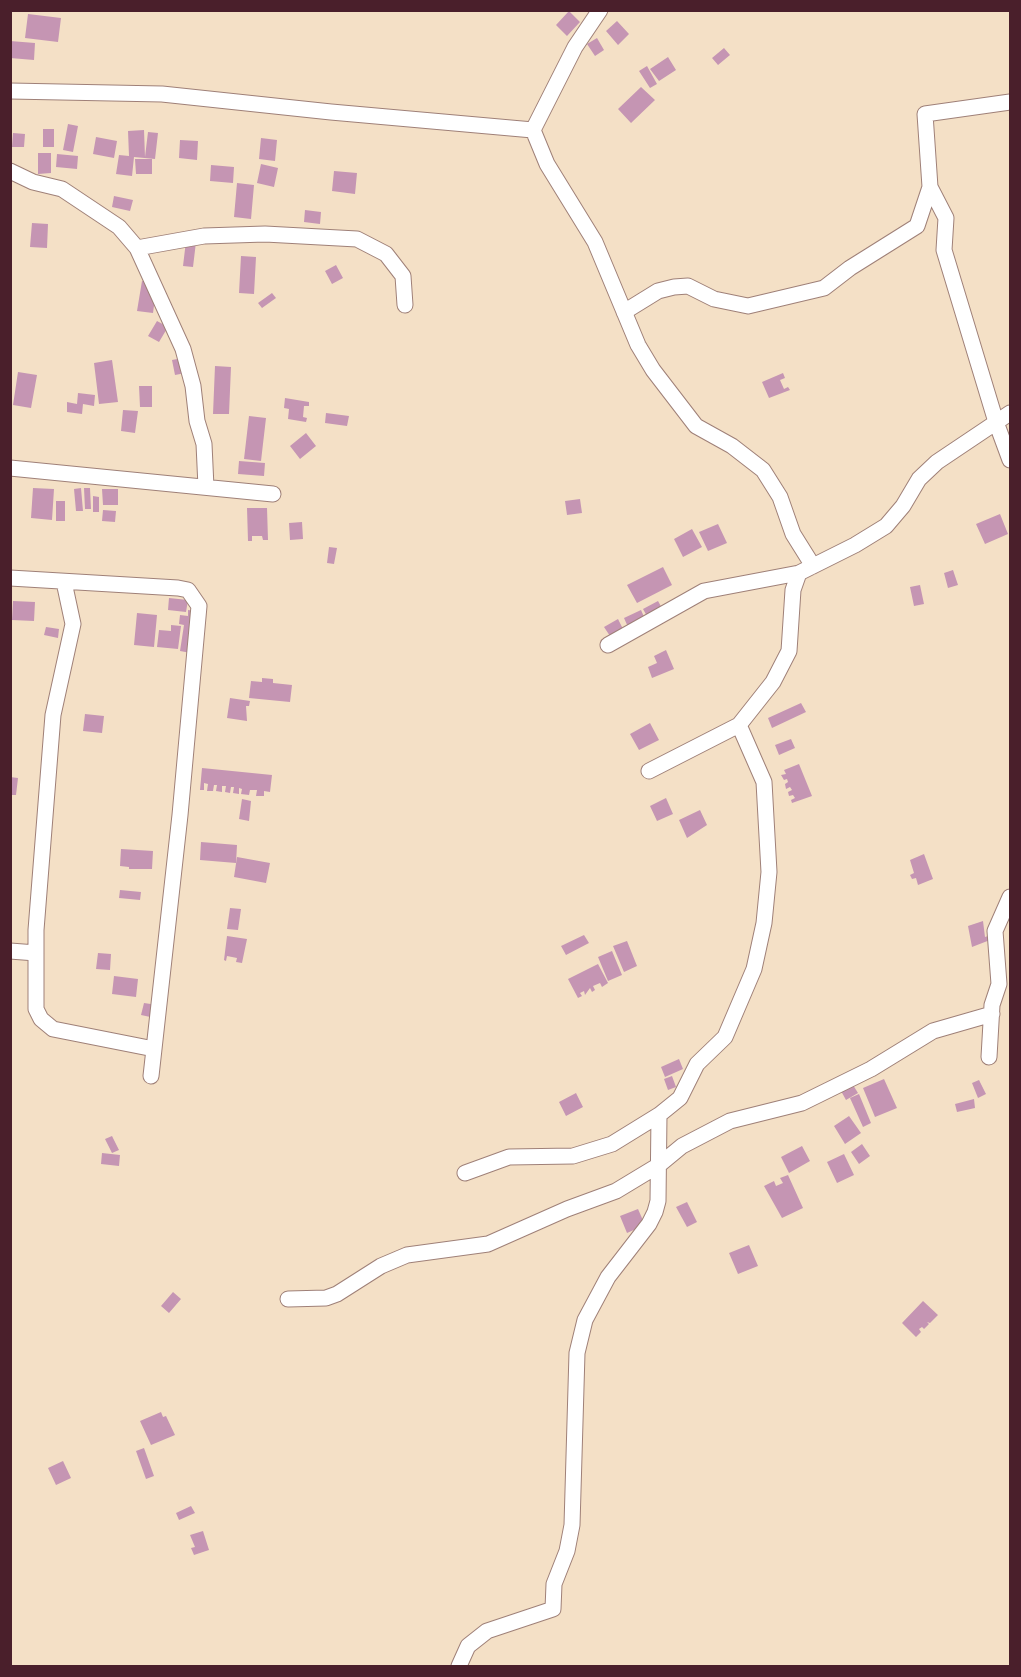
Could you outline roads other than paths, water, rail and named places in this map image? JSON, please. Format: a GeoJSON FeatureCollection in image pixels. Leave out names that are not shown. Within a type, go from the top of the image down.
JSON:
{"type":"FeatureCollection","features":[{"type":"Feature","properties":{"kind":"street"},"geometry":{"type":"LineString","coordinates":[[532,129],[575,47],[600,10]]}},
{"type":"Feature","properties":{"kind":"street"},"geometry":{"type":"LineString","coordinates":[[10,92],[162,94],[331,112],[532,129]]}},
{"type":"Feature","properties":{"kind":"street"},"geometry":{"type":"LineString","coordinates":[[624,312],[658,291],[674,287],[688,286],[714,299],[748,306],[824,288],[850,267],[917,226],[930,187],[925,114],[1011,102]]}},
{"type":"Feature","properties":{"kind":"street"},"geometry":{"type":"LineString","coordinates":[[532,129],[547,164],[595,242],[638,345],[652,370],[696,426],[732,446],[764,471],[780,497],[793,534],[813,566]]}},
{"type":"Feature","properties":{"kind":"street"},"geometry":{"type":"LineString","coordinates":[[10,171],[33,182],[62,189],[119,227],[137,248],[183,349],[193,386],[197,421],[204,444],[207,487]]}},
{"type":"Feature","properties":{"kind":"street"},"geometry":{"type":"LineString","coordinates":[[930,187],[946,218],[944,250],[996,422],[1011,460]]}},
{"type":"Feature","properties":{"kind":"street"},"geometry":{"type":"LineString","coordinates":[[137,248],[204,236],[265,234],[357,239],[386,254],[403,276],[405,305]]}},
{"type":"Feature","properties":{"kind":"street"},"geometry":{"type":"LineString","coordinates":[[608,645],[704,591],[799,573],[886,526],[903,506],[919,479],[937,462],[1011,412]]}},
{"type":"Feature","properties":{"kind":"street"},"geometry":{"type":"LineString","coordinates":[[10,468],[273,494]]}},
{"type":"Feature","properties":{"kind":"street"},"geometry":{"type":"LineString","coordinates":[[649,771],[739,725],[773,682],[789,651],[792,590],[799,573]]}},
{"type":"Feature","properties":{"kind":"street"},"geometry":{"type":"LineString","coordinates":[[10,578],[178,588],[188,590],[199,606],[180,815],[151,1076]]}},
{"type":"Feature","properties":{"kind":"street"},"geometry":{"type":"LineString","coordinates":[[64,582],[73,624],[53,715],[36,953],[36,1009],[41,1019],[53,1029],[154,1049]]}},
{"type":"Feature","properties":{"kind":"street"},"geometry":{"type":"LineString","coordinates":[[465,1173],[509,1157],[573,1156],[612,1144],[659,1115],[680,1098],[697,1064],[725,1036],[754,969],[764,923],[769,872],[764,782],[739,725]]}},
{"type":"Feature","properties":{"kind":"street"},"geometry":{"type":"LineString","coordinates":[[989,1057],[992,1014],[999,984],[995,931],[1011,897]]}},
{"type":"Feature","properties":{"kind":"street"},"geometry":{"type":"LineString","coordinates":[[10,951],[36,953]]}},
{"type":"Feature","properties":{"kind":"street"},"geometry":{"type":"LineString","coordinates":[[288,1299],[326,1298],[337,1294],[381,1266],[407,1254],[488,1244],[567,1209],[616,1191],[659,1165],[682,1146],[730,1121],[802,1103],[871,1070],[933,1031],[992,1014]]}},
{"type":"Feature","properties":{"kind":"street"},"geometry":{"type":"LineString","coordinates":[[448,1666],[461,1661],[468,1646],[488,1631],[553,1609],[554,1584],[567,1551],[572,1525],[577,1353],[585,1320],[608,1277],[649,1224],[655,1212],[659,1165],[659,1115]]}}]}
